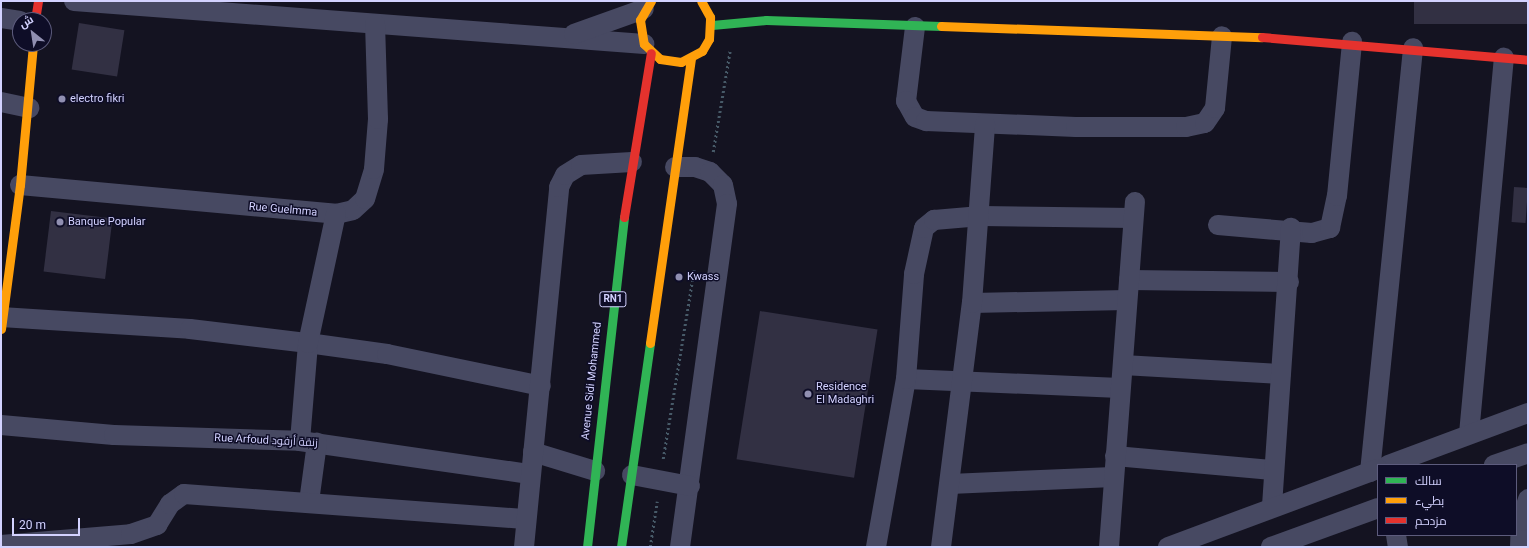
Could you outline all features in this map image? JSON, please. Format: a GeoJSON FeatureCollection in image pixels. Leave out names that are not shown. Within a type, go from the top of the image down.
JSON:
{"type":"FeatureCollection","features":[{"type":"Feature","properties":{"kind":"main road"},"geometry":{"type":"LineString","coordinates":[[36,12],[38,1]]}},
{"type":"Feature","properties":{"kind":"main road"},"geometry":{"type":"LineString","coordinates":[[648,48],[670,62],[691,59],[702,51],[712,26],[701,1]]}},
{"type":"Feature","properties":{"kind":"main road","name":"RN1"},"geometry":{"type":"LineString","coordinates":[[647,5],[640,20],[648,48]]}},
{"type":"Feature","properties":{"kind":"main road"},"geometry":{"type":"LineString","coordinates":[[712,26],[735,22],[766,20],[915,27],[1222,36],[1352,42],[1528,60]]}},
{"type":"Feature","properties":{"kind":"main road","name":"Avenue Sidi Mohammed"},"geometry":{"type":"LineString","coordinates":[[587,547],[632,162],[648,48]]}},
{"type":"Feature","properties":{"kind":"main road"},"geometry":{"type":"LineString","coordinates":[[2,321],[29,108],[32,52]]}},
{"type":"Feature","properties":{"kind":"main road"},"geometry":{"type":"LineString","coordinates":[[621,547],[691,59]]}},
{"type":"Feature","properties":{"kind":"street"},"geometry":{"type":"LineString","coordinates":[[74,1],[250,8],[375,24],[568,36],[648,48]]}},
{"type":"Feature","properties":{"kind":"street"},"geometry":{"type":"LineString","coordinates":[[568,36],[647,5]]}},
{"type":"Feature","properties":{"kind":"street"},"geometry":{"type":"LineString","coordinates":[[1,18],[12,20]]}},
{"type":"Feature","properties":{"kind":"street","name":"Rue Guelmma"},"geometry":{"type":"LineString","coordinates":[[20,185],[336,214],[353,210],[362,203],[374,169],[378,118],[375,24]]}},
{"type":"Feature","properties":{"kind":"street"},"geometry":{"type":"LineString","coordinates":[[915,27],[906,101],[910,110],[926,121],[985,124],[1199,126],[1208,120],[1215,108],[1222,36]]}},
{"type":"Feature","properties":{"kind":"street"},"geometry":{"type":"LineString","coordinates":[[1218,225],[1291,228],[1322,233],[1332,223],[1352,42]]}},
{"type":"Feature","properties":{"kind":"street"},"geometry":{"type":"LineString","coordinates":[[1378,464],[1413,48]]}},
{"type":"Feature","properties":{"kind":"street"},"geometry":{"type":"LineString","coordinates":[[1469,434],[1504,58]]}},
{"type":"Feature","properties":{"kind":"street"},"geometry":{"type":"LineString","coordinates":[[1,102],[29,108]]}},
{"type":"Feature","properties":{"kind":"street"},"geometry":{"type":"LineString","coordinates":[[941,547],[972,303],[981,216],[985,124]]}},
{"type":"Feature","properties":{"kind":"street"},"geometry":{"type":"LineString","coordinates":[[524,547],[524,519],[541,386],[562,178],[581,165],[632,162]]}},
{"type":"Feature","properties":{"kind":"street"},"geometry":{"type":"LineString","coordinates":[[675,167],[694,167],[710,172],[723,185],[727,204],[690,486],[680,547]]}},
{"type":"Feature","properties":{"kind":"street"},"geometry":{"type":"LineString","coordinates":[[876,547],[906,380],[914,274],[921,233],[934,220],[981,216],[1134,210],[1123,365],[1113,476],[1109,547]]}},
{"type":"Feature","properties":{"kind":"street"},"geometry":{"type":"LineString","coordinates":[[309,502],[308,343],[336,214]]}},
{"type":"Feature","properties":{"kind":"street"},"geometry":{"type":"LineString","coordinates":[[1272,506],[1272,470],[1289,282],[1291,228]]}},
{"type":"Feature","properties":{"kind":"street"},"geometry":{"type":"LineString","coordinates":[[1129,280],[1289,282]]}},
{"type":"Feature","properties":{"kind":"street"},"geometry":{"type":"LineString","coordinates":[[972,303],[1127,300]]}},
{"type":"Feature","properties":{"kind":"street"},"geometry":{"type":"LineString","coordinates":[[2,321],[190,329],[308,343],[387,354],[541,386]]}},
{"type":"Feature","properties":{"kind":"street"},"geometry":{"type":"LineString","coordinates":[[1123,365],[1281,374]]}},
{"type":"Feature","properties":{"kind":"street"},"geometry":{"type":"LineString","coordinates":[[906,380],[1120,388]]}},
{"type":"Feature","properties":{"kind":"street"},"geometry":{"type":"LineString","coordinates":[[1391,464],[1528,413]]}},
{"type":"Feature","properties":{"kind":"street","name":"Rue Arfoud زنقة أرفود"},"geometry":{"type":"LineString","coordinates":[[1,424],[114,435],[309,442],[530,474]]}},
{"type":"Feature","properties":{"kind":"street"},"geometry":{"type":"LineString","coordinates":[[533,452],[595,471]]}},
{"type":"Feature","properties":{"kind":"street"},"geometry":{"type":"LineString","coordinates":[[1497,464],[1528,453]]}},
{"type":"Feature","properties":{"kind":"street"},"geometry":{"type":"LineString","coordinates":[[1115,456],[1272,470]]}},
{"type":"Feature","properties":{"kind":"street"},"geometry":{"type":"LineString","coordinates":[[1168,547],[1272,506],[1377,469]]}},
{"type":"Feature","properties":{"kind":"street"},"geometry":{"type":"LineString","coordinates":[[632,475],[690,486]]}},
{"type":"Feature","properties":{"kind":"street"},"geometry":{"type":"LineString","coordinates":[[950,484],[1113,476]]}},
{"type":"Feature","properties":{"kind":"street"},"geometry":{"type":"LineString","coordinates":[[1,545],[131,534],[157,525],[170,504],[184,494],[524,519]]}},
{"type":"Feature","properties":{"kind":"street"},"geometry":{"type":"LineString","coordinates":[[1520,547],[1521,521],[1528,499]]}},
{"type":"Feature","properties":{"kind":"street"},"geometry":{"type":"LineString","coordinates":[[1272,547],[1311,541],[1377,508]]}},
{"type":"Feature","properties":{"kind":"street"},"geometry":{"type":"LineString","coordinates":[[1396,536],[1398,547]]}},
{"type":"Feature","properties":{"kind":"path"},"geometry":{"type":"LineString","coordinates":[[710,172],[735,22]]}},
{"type":"Feature","properties":{"kind":"path"},"geometry":{"type":"LineString","coordinates":[[650,547],[695,265]]}},
{"type":"Feature","properties":{"kind":"building"},"geometry":{"type":"Polygon","coordinates":[[[1414,1],[1528,1],[1528,24],[1414,24],[1414,1]]]}},
{"type":"Feature","properties":{"kind":"building"},"geometry":{"type":"Polygon","coordinates":[[[79,23],[124,30],[117,77],[72,69],[79,23]]]}},
{"type":"Feature","properties":{"kind":"building"},"geometry":{"type":"Polygon","coordinates":[[[1514,187],[1528,188],[1526,223],[1512,222],[1514,187]]]}},
{"type":"Feature","properties":{"kind":"building"},"geometry":{"type":"Polygon","coordinates":[[[51,211],[113,219],[105,279],[44,272],[51,211]]]}},
{"type":"Feature","properties":{"kind":"building","name":"Residence El Madaghri"},"geometry":{"type":"Polygon","coordinates":[[[760,311],[878,330],[854,478],[737,459],[760,311]]]}},
{"type":"Feature","properties":{"kind":"traffic: fast"},"geometry":{"type":"LineString","coordinates":[[712,25],[766,20],[941,26]]}},
{"type":"Feature","properties":{"kind":"traffic: fast"},"geometry":{"type":"LineString","coordinates":[[587,547],[624,217]]}},
{"type":"Feature","properties":{"kind":"traffic: fast"},"geometry":{"type":"LineString","coordinates":[[621,547],[650,343]]}},
{"type":"Feature","properties":{"kind":"traffic: slow"},"geometry":{"type":"LineString","coordinates":[[651,1],[640,20],[644,44],[660,59],[681,62],[702,51],[709,39],[710,17],[701,1]]}},
{"type":"Feature","properties":{"kind":"traffic: slow"},"geometry":{"type":"LineString","coordinates":[[941,26],[1262,37]]}},
{"type":"Feature","properties":{"kind":"traffic: slow"},"geometry":{"type":"LineString","coordinates":[[1,329],[20,185],[32,52]]}},
{"type":"Feature","properties":{"kind":"traffic: slow"},"geometry":{"type":"LineString","coordinates":[[650,343],[691,59]]}},
{"type":"Feature","properties":{"kind":"traffic: jam"},"geometry":{"type":"LineString","coordinates":[[36,12],[38,1]]}},
{"type":"Feature","properties":{"kind":"traffic: jam"},"geometry":{"type":"LineString","coordinates":[[1262,37],[1528,60]]}},
{"type":"Feature","properties":{"kind":"traffic: jam"},"geometry":{"type":"LineString","coordinates":[[624,217],[651,53]]}},
{"type":"Feature","properties":{"kind":"place","name":"electro fikri"},"geometry":{"type":"Point","coordinates":[62,99]}},
{"type":"Feature","properties":{"kind":"place","name":"Banque Popular"},"geometry":{"type":"Point","coordinates":[60,222]}},
{"type":"Feature","properties":{"kind":"place","name":"Kwass"},"geometry":{"type":"Point","coordinates":[679,277]}},
{"type":"Feature","properties":{"kind":"place","name":"Residence El Madaghri"},"geometry":{"type":"Point","coordinates":[808,394]}}]}
